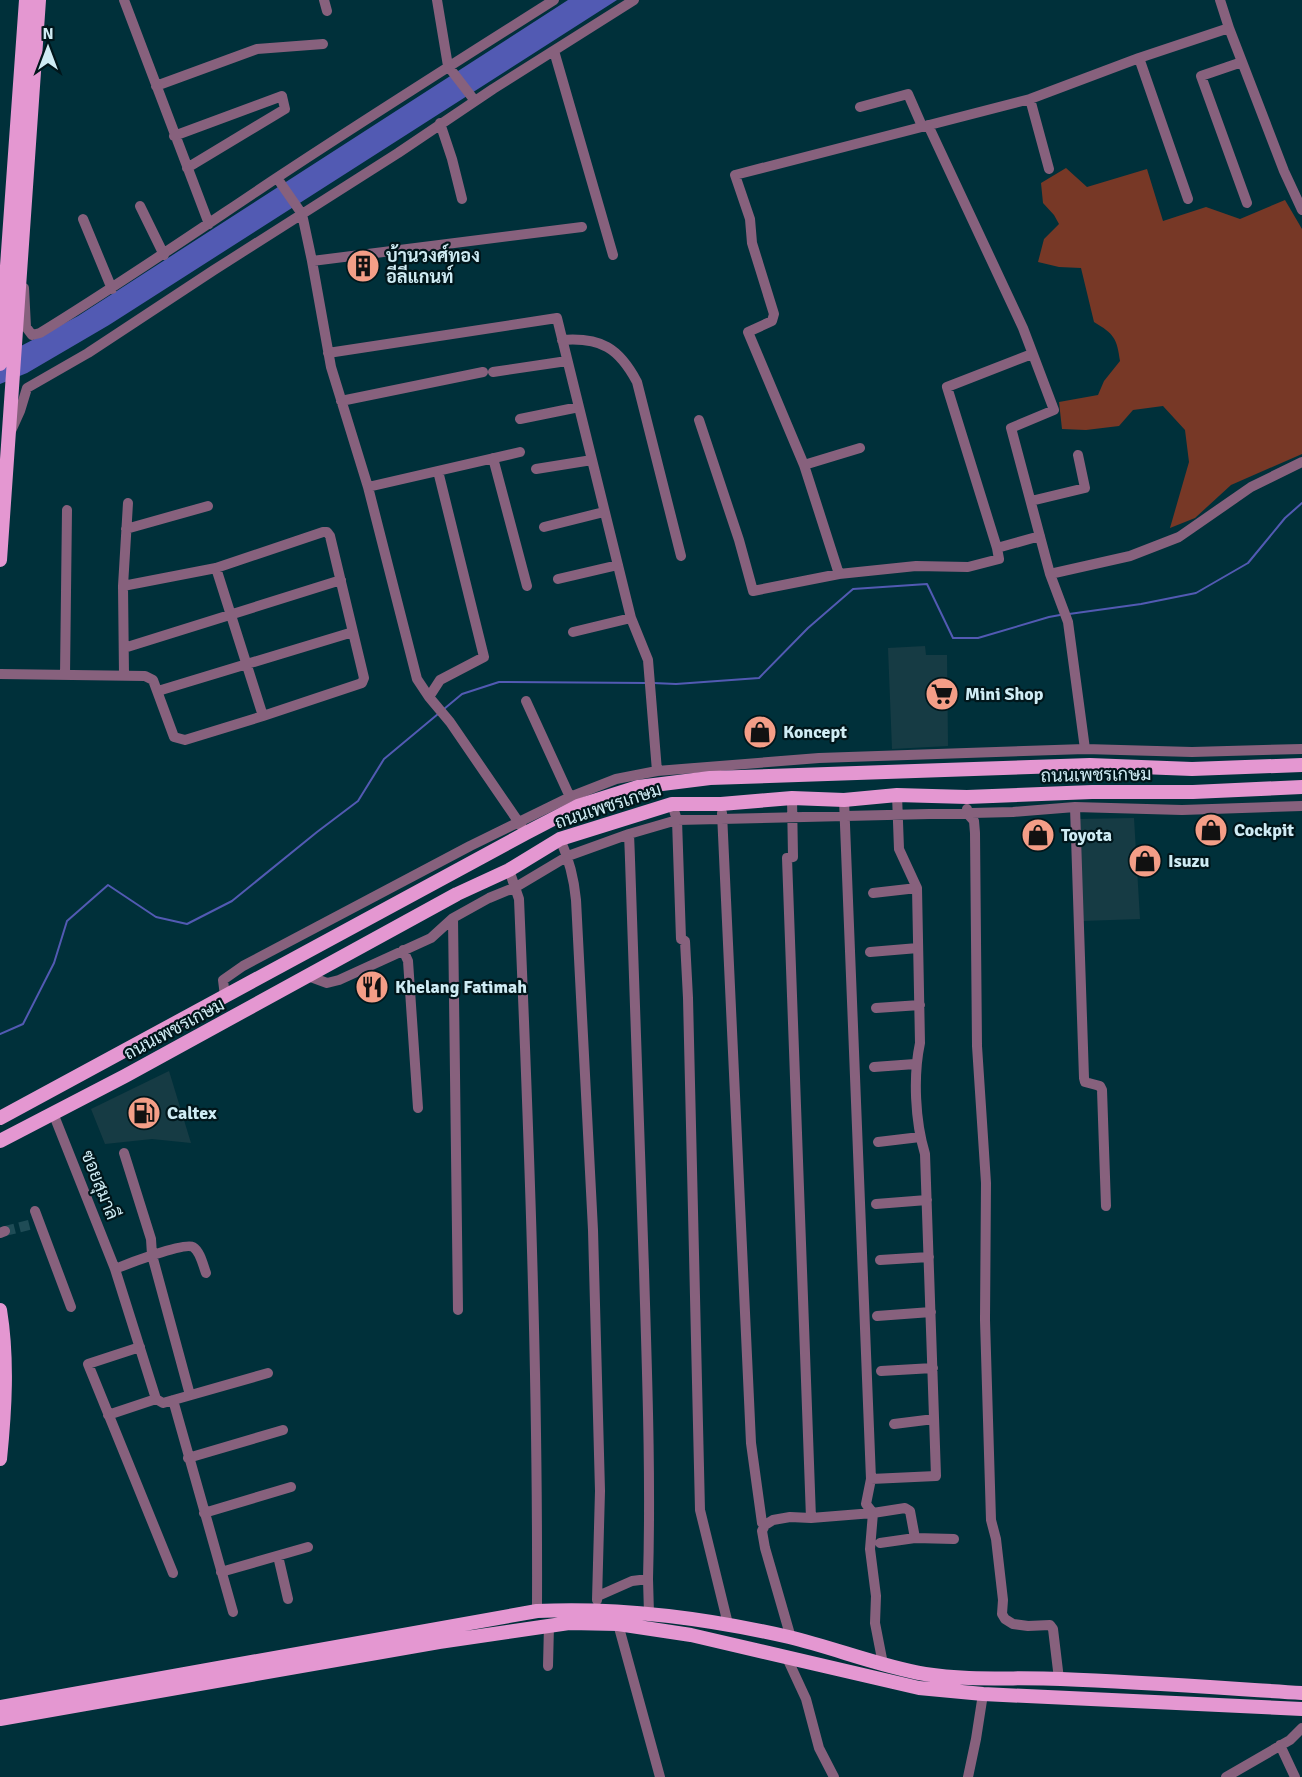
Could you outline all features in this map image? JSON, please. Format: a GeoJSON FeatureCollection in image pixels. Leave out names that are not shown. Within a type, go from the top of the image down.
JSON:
{"type":"FeatureCollection","features":[{"type":"Feature","properties":{"kind":"main road"},"geometry":{"type":"LineString","coordinates":[[0,364],[26,0]]}},
{"type":"Feature","properties":{"kind":"main road"},"geometry":{"type":"LineString","coordinates":[[0,560],[39,0]]}},
{"type":"Feature","properties":{"kind":"main road"},"geometry":{"type":"LineString","coordinates":[[1089,765],[1092,792]]}},
{"type":"Feature","properties":{"kind":"main road","name":"ถนนเพชรเกษม"},"geometry":{"type":"LineString","coordinates":[[0,1118],[209,1005],[523,828],[578,806],[638,787],[709,773],[1089,765],[1192,769],[1302,765]]}},
{"type":"Feature","properties":{"kind":"main road","name":"ถนนเพชรเกษม"},"geometry":{"type":"LineString","coordinates":[[0,1141],[457,894],[509,870],[560,839],[672,804],[721,804],[792,798],[844,800],[897,795],[967,797],[1302,787]]}},
{"type":"Feature","properties":{"kind":"main road"},"geometry":{"type":"LineString","coordinates":[[225,996],[240,1013]]}},
{"type":"Feature","properties":{"kind":"main road"},"geometry":{"type":"LineString","coordinates":[[0,1110],[19,1108]]}},
{"type":"Feature","properties":{"kind":"main road"},"geometry":{"type":"LineString","coordinates":[[0,1151],[32,1125]]}},
{"type":"Feature","properties":{"kind":"main road"},"geometry":{"type":"LineString","coordinates":[[0,1310],[4,1335],[5,1408],[0,1459]]}},
{"type":"Feature","properties":{"kind":"main road"},"geometry":{"type":"LineString","coordinates":[[0,1707],[537,1611],[596,1603],[649,1614],[728,1624],[791,1638],[925,1674],[987,1679],[1059,1678],[1302,1693]]}},
{"type":"Feature","properties":{"kind":"main road"},"geometry":{"type":"LineString","coordinates":[[0,1719],[416,1646],[569,1623],[618,1624],[691,1635],[920,1688],[983,1694],[1302,1709]]}},
{"type":"Feature","properties":{"kind":"street"},"geometry":{"type":"LineString","coordinates":[[124,0],[209,224]]}},
{"type":"Feature","properties":{"kind":"street"},"geometry":{"type":"LineString","coordinates":[[437,0],[448,66],[475,101]]}},
{"type":"Feature","properties":{"kind":"street"},"geometry":{"type":"LineString","coordinates":[[22,248],[26,327],[32,335],[40,333],[112,289],[448,66],[554,0]]}},
{"type":"Feature","properties":{"kind":"street"},"geometry":{"type":"LineString","coordinates":[[7,440],[21,411],[27,388],[88,353],[398,153],[440,123],[634,0]]}},
{"type":"Feature","properties":{"kind":"street"},"geometry":{"type":"LineString","coordinates":[[1220,0],[1284,171],[1302,210]]}},
{"type":"Feature","properties":{"kind":"street"},"geometry":{"type":"LineString","coordinates":[[839,574],[804,465],[748,332],[772,321],[774,311],[752,243],[750,219],[735,175],[1030,99],[1139,58],[1229,28]]}},
{"type":"Feature","properties":{"kind":"street"},"geometry":{"type":"LineString","coordinates":[[156,86],[257,49],[323,44]]}},
{"type":"Feature","properties":{"kind":"street"},"geometry":{"type":"LineString","coordinates":[[554,51],[613,255]]}},
{"type":"Feature","properties":{"kind":"street"},"geometry":{"type":"LineString","coordinates":[[1139,58],[1188,199]]}},
{"type":"Feature","properties":{"kind":"street"},"geometry":{"type":"LineString","coordinates":[[1242,62],[1201,76],[1247,203]]}},
{"type":"Feature","properties":{"kind":"street"},"geometry":{"type":"LineString","coordinates":[[860,107],[908,94],[1037,361],[1054,410],[1011,428],[1050,574],[1068,622],[1085,749]]}},
{"type":"Feature","properties":{"kind":"street"},"geometry":{"type":"LineString","coordinates":[[174,135],[282,96],[285,109],[187,168]]}},
{"type":"Feature","properties":{"kind":"street"},"geometry":{"type":"LineString","coordinates":[[1030,99],[1049,170]]}},
{"type":"Feature","properties":{"kind":"street"},"geometry":{"type":"LineString","coordinates":[[440,123],[462,199]]}},
{"type":"Feature","properties":{"kind":"street"},"geometry":{"type":"LineString","coordinates":[[277,178],[302,214],[328,353],[368,487],[417,679],[429,698],[450,722],[523,828],[570,797],[616,779],[657,771],[709,773],[819,758],[1085,749],[1191,752],[1302,749]]}},
{"type":"Feature","properties":{"kind":"street"},"geometry":{"type":"LineString","coordinates":[[140,206],[164,255]]}},
{"type":"Feature","properties":{"kind":"street"},"geometry":{"type":"LineString","coordinates":[[82,219],[112,289]]}},
{"type":"Feature","properties":{"kind":"street"},"geometry":{"type":"LineString","coordinates":[[312,261],[582,227]]}},
{"type":"Feature","properties":{"kind":"street"},"geometry":{"type":"LineString","coordinates":[[0,302],[7,278]]}},
{"type":"Feature","properties":{"kind":"street"},"geometry":{"type":"LineString","coordinates":[[328,353],[557,318],[631,618],[648,660],[657,771]]}},
{"type":"Feature","properties":{"kind":"street"},"geometry":{"type":"LineString","coordinates":[[562,340],[590,339],[608,346],[622,358],[637,382],[681,555]]}},
{"type":"Feature","properties":{"kind":"street"},"geometry":{"type":"LineString","coordinates":[[699,420],[753,591],[839,574],[916,566],[968,567],[999,559],[947,387],[1032,354]]}},
{"type":"Feature","properties":{"kind":"street"},"geometry":{"type":"LineString","coordinates":[[341,401],[488,372],[567,361]]}},
{"type":"Feature","properties":{"kind":"street"},"geometry":{"type":"LineString","coordinates":[[520,419],[579,407]]}},
{"type":"Feature","properties":{"kind":"street"},"geometry":{"type":"LineString","coordinates":[[804,465],[860,448]]}},
{"type":"Feature","properties":{"kind":"street"},"geometry":{"type":"LineString","coordinates":[[368,487],[520,452]]}},
{"type":"Feature","properties":{"kind":"street"},"geometry":{"type":"LineString","coordinates":[[1030,501],[1085,488],[1078,454]]}},
{"type":"Feature","properties":{"kind":"street"},"geometry":{"type":"LineString","coordinates":[[493,458],[526,586]]}},
{"type":"Feature","properties":{"kind":"street"},"geometry":{"type":"LineString","coordinates":[[536,470],[592,459]]}},
{"type":"Feature","properties":{"kind":"street"},"geometry":{"type":"LineString","coordinates":[[1050,574],[1130,556],[1179,537],[1251,487],[1302,462]]}},
{"type":"Feature","properties":{"kind":"street"},"geometry":{"type":"LineString","coordinates":[[429,698],[440,681],[484,657],[438,471]]}},
{"type":"Feature","properties":{"kind":"street"},"geometry":{"type":"LineString","coordinates":[[124,675],[123,586],[128,503]]}},
{"type":"Feature","properties":{"kind":"street"},"geometry":{"type":"LineString","coordinates":[[126,530],[208,506]]}},
{"type":"Feature","properties":{"kind":"street"},"geometry":{"type":"LineString","coordinates":[[65,675],[67,510]]}},
{"type":"Feature","properties":{"kind":"street"},"geometry":{"type":"LineString","coordinates":[[544,527],[604,512]]}},
{"type":"Feature","properties":{"kind":"street"},"geometry":{"type":"LineString","coordinates":[[0,674],[145,675],[153,680],[174,737],[185,740],[263,717],[362,683],[364,678],[341,579],[327,532],[216,568],[123,586]]}},
{"type":"Feature","properties":{"kind":"street"},"geometry":{"type":"LineString","coordinates":[[997,548],[1040,536]]}},
{"type":"Feature","properties":{"kind":"street"},"geometry":{"type":"LineString","coordinates":[[558,579],[618,565]]}},
{"type":"Feature","properties":{"kind":"street"},"geometry":{"type":"LineString","coordinates":[[216,568],[263,717]]}},
{"type":"Feature","properties":{"kind":"street"},"geometry":{"type":"LineString","coordinates":[[124,648],[341,579]]}},
{"type":"Feature","properties":{"kind":"street"},"geometry":{"type":"LineString","coordinates":[[573,632],[631,618]]}},
{"type":"Feature","properties":{"kind":"street"},"geometry":{"type":"LineString","coordinates":[[158,691],[353,632]]}},
{"type":"Feature","properties":{"kind":"street"},"geometry":{"type":"LineString","coordinates":[[526,701],[570,797]]}},
{"type":"Feature","properties":{"kind":"street"},"geometry":{"type":"LineString","coordinates":[[871,1479],[936,1476],[925,1154],[920,1137],[915,1064],[920,1042],[917,888],[899,849],[897,795]]}},
{"type":"Feature","properties":{"kind":"street"},"geometry":{"type":"LineString","coordinates":[[967,797],[967,813],[974,821],[975,833],[976,1046],[986,1183],[984,1320],[991,1520],[996,1539],[1003,1600],[1002,1614],[1013,1624],[1050,1625],[1053,1629],[1059,1678]]}},
{"type":"Feature","properties":{"kind":"street"},"geometry":{"type":"LineString","coordinates":[[792,798],[793,857],[787,858],[811,1518]]}},
{"type":"Feature","properties":{"kind":"street"},"geometry":{"type":"LineString","coordinates":[[844,800],[871,1479],[866,1504],[873,1513],[870,1549],[876,1596],[875,1623],[883,1664]]}},
{"type":"Feature","properties":{"kind":"street"},"geometry":{"type":"LineString","coordinates":[[672,804],[677,820],[681,939],[685,941],[688,998],[700,1510],[728,1624]]}},
{"type":"Feature","properties":{"kind":"street"},"geometry":{"type":"LineString","coordinates":[[721,804],[751,1443],[762,1523],[765,1525]]}},
{"type":"Feature","properties":{"kind":"street"},"geometry":{"type":"LineString","coordinates":[[308,976],[327,983],[339,980],[431,938],[453,918],[489,898],[516,887],[568,855],[677,820],[967,813],[1075,807],[1182,810],[1302,806]]}},
{"type":"Feature","properties":{"kind":"street"},"geometry":{"type":"LineString","coordinates":[[1075,807],[1084,1078],[1085,1082],[1100,1086],[1102,1090],[1106,1206]]}},
{"type":"Feature","properties":{"kind":"street"},"geometry":{"type":"LineString","coordinates":[[628,834],[636,996],[645,1302],[650,1515],[649,1614]]}},
{"type":"Feature","properties":{"kind":"street"},"geometry":{"type":"LineString","coordinates":[[560,839],[568,855],[576,900],[590,1147],[600,1491],[596,1603]]}},
{"type":"Feature","properties":{"kind":"street"},"geometry":{"type":"LineString","coordinates":[[509,870],[519,899],[531,1177],[537,1611]]}},
{"type":"Feature","properties":{"kind":"street"},"geometry":{"type":"LineString","coordinates":[[873,893],[917,888]]}},
{"type":"Feature","properties":{"kind":"street"},"geometry":{"type":"LineString","coordinates":[[457,894],[465,911]]}},
{"type":"Feature","properties":{"kind":"street"},"geometry":{"type":"LineString","coordinates":[[453,918],[458,1310]]}},
{"type":"Feature","properties":{"kind":"street"},"geometry":{"type":"LineString","coordinates":[[870,952],[918,948]]}},
{"type":"Feature","properties":{"kind":"street"},"geometry":{"type":"LineString","coordinates":[[403,950],[408,961],[418,1108]]}},
{"type":"Feature","properties":{"kind":"street"},"geometry":{"type":"LineString","coordinates":[[876,1008],[920,1005]]}},
{"type":"Feature","properties":{"kind":"street"},"geometry":{"type":"LineString","coordinates":[[874,1067],[915,1064]]}},
{"type":"Feature","properties":{"kind":"street","name":"ซอยสุมาลี"},"geometry":{"type":"LineString","coordinates":[[53,1113],[115,1269],[156,1399]]}},
{"type":"Feature","properties":{"kind":"street"},"geometry":{"type":"LineString","coordinates":[[878,1142],[920,1137]]}},
{"type":"Feature","properties":{"kind":"street"},"geometry":{"type":"LineString","coordinates":[[124,1153],[151,1239],[152,1255],[190,1395]]}},
{"type":"Feature","properties":{"kind":"street"},"geometry":{"type":"LineString","coordinates":[[876,1204],[927,1200]]}},
{"type":"Feature","properties":{"kind":"street"},"geometry":{"type":"LineString","coordinates":[[35,1210],[71,1307]]}},
{"type":"Feature","properties":{"kind":"street"},"geometry":{"type":"LineString","coordinates":[[33,1224],[43,1231]]}},
{"type":"Feature","properties":{"kind":"street"},"geometry":{"type":"LineString","coordinates":[[115,1269],[152,1255],[188,1246],[194,1248],[206,1273]]}},
{"type":"Feature","properties":{"kind":"street"},"geometry":{"type":"LineString","coordinates":[[880,1260],[929,1257]]}},
{"type":"Feature","properties":{"kind":"street"},"geometry":{"type":"LineString","coordinates":[[877,1316],[931,1312]]}},
{"type":"Feature","properties":{"kind":"street"},"geometry":{"type":"LineString","coordinates":[[140,1347],[88,1364],[173,1573]]}},
{"type":"Feature","properties":{"kind":"street"},"geometry":{"type":"LineString","coordinates":[[881,1371],[933,1368]]}},
{"type":"Feature","properties":{"kind":"street"},"geometry":{"type":"LineString","coordinates":[[108,1415],[156,1399],[163,1403],[268,1373]]}},
{"type":"Feature","properties":{"kind":"street"},"geometry":{"type":"LineString","coordinates":[[173,1400],[233,1612]]}},
{"type":"Feature","properties":{"kind":"street"},"geometry":{"type":"LineString","coordinates":[[894,1424],[934,1419]]}},
{"type":"Feature","properties":{"kind":"street"},"geometry":{"type":"LineString","coordinates":[[188,1458],[283,1430]]}},
{"type":"Feature","properties":{"kind":"street"},"geometry":{"type":"LineString","coordinates":[[204,1513],[291,1487]]}},
{"type":"Feature","properties":{"kind":"street"},"geometry":{"type":"LineString","coordinates":[[791,1638],[765,1548],[762,1531],[765,1525],[773,1520],[789,1517],[811,1518],[905,1508],[910,1510],[915,1538]]}},
{"type":"Feature","properties":{"kind":"street"},"geometry":{"type":"LineString","coordinates":[[880,1543],[915,1538],[954,1539]]}},
{"type":"Feature","properties":{"kind":"street"},"geometry":{"type":"LineString","coordinates":[[221,1572],[308,1547]]}},
{"type":"Feature","properties":{"kind":"street"},"geometry":{"type":"LineString","coordinates":[[278,1556],[288,1599]]}},
{"type":"Feature","properties":{"kind":"street"},"geometry":{"type":"LineString","coordinates":[[596,1603],[632,1581],[648,1579]]}},
{"type":"Feature","properties":{"kind":"street"},"geometry":{"type":"LineString","coordinates":[[618,1624],[660,1777]]}},
{"type":"Feature","properties":{"kind":"street"},"geometry":{"type":"LineString","coordinates":[[548,1666],[549,1625]]}},
{"type":"Feature","properties":{"kind":"street"},"geometry":{"type":"LineString","coordinates":[[787,1658],[806,1699],[819,1748],[834,1777]]}},
{"type":"Feature","properties":{"kind":"street"},"geometry":{"type":"LineString","coordinates":[[968,1777],[983,1694]]}},
{"type":"Feature","properties":{"kind":"street"},"geometry":{"type":"LineString","coordinates":[[1226,1777],[1290,1740],[1302,1728]]}},
{"type":"Feature","properties":{"kind":"street"},"geometry":{"type":"LineString","coordinates":[[1280,1745],[1295,1777]]}},
{"type":"Feature","properties":{"kind":"shaded area"},"geometry":{"type":"Polygon","coordinates":[[[568,0],[617,0],[109,325],[27,373],[0,384],[0,357],[78,316],[568,0]]]}},
{"type":"Feature","properties":{"kind":"shaded area"},"geometry":{"type":"Polygon","coordinates":[[[1066,168],[1087,187],[1147,169],[1163,221],[1206,207],[1240,219],[1285,200],[1302,229],[1302,454],[1231,485],[1195,518],[1170,528],[1189,462],[1185,430],[1163,406],[1133,410],[1119,426],[1086,430],[1062,429],[1059,402],[1098,395],[1104,381],[1120,361],[1113,337],[1094,322],[1081,268],[1059,267],[1038,262],[1044,239],[1059,224],[1043,203],[1041,183],[1066,168]]]}},
{"type":"Feature","properties":{"kind":"shaded area"},"geometry":{"type":"Polygon","coordinates":[[[925,646],[926,655],[947,655],[948,746],[892,749],[888,648],[925,646]]]}},
{"type":"Feature","properties":{"kind":"shaded area"},"geometry":{"type":"Polygon","coordinates":[[[1134,818],[1140,919],[1082,921],[1078,819],[1134,818]]]}},
{"type":"Feature","properties":{"kind":"shaded area"},"geometry":{"type":"Polygon","coordinates":[[[169,1071],[191,1143],[152,1139],[105,1144],[91,1109],[169,1071]]]}},
{"type":"Feature","properties":{"kind":"waterway"},"geometry":{"type":"LineString","coordinates":[[1069,614],[1141,604],[1196,593],[1248,563],[1285,518],[1302,503]]}},
{"type":"Feature","properties":{"kind":"waterway"},"geometry":{"type":"LineString","coordinates":[[653,683],[676,684],[759,678],[808,628],[853,589],[927,584],[953,638],[978,638],[1060,615]]}},
{"type":"Feature","properties":{"kind":"waterway"},"geometry":{"type":"LineString","coordinates":[[444,709],[462,694],[499,682],[647,683]]}},
{"type":"Feature","properties":{"kind":"waterway"},"geometry":{"type":"LineString","coordinates":[[0,1034],[23,1024],[54,963],[67,921],[108,885],[156,917],[187,924],[232,901],[358,801],[384,759],[438,714]]}},
{"type":"Feature","properties":{"kind":"tunnel"},"geometry":{"type":"LineString","coordinates":[[5,1231],[33,1224]]}},
{"type":"Feature","properties":{"kind":"place","name":"บ้านวงศ์ทอง อีลีแกนท์"},"geometry":{"type":"Point","coordinates":[363,266]}},
{"type":"Feature","properties":{"kind":"place","name":"Mini Shop"},"geometry":{"type":"Point","coordinates":[942,694]}},
{"type":"Feature","properties":{"kind":"place","name":"Koncept"},"geometry":{"type":"Point","coordinates":[760,732]}},
{"type":"Feature","properties":{"kind":"place","name":"Cockpit"},"geometry":{"type":"Point","coordinates":[1211,830]}},
{"type":"Feature","properties":{"kind":"place","name":"Toyota"},"geometry":{"type":"Point","coordinates":[1038,835]}},
{"type":"Feature","properties":{"kind":"place","name":"Isuzu"},"geometry":{"type":"Point","coordinates":[1145,861]}},
{"type":"Feature","properties":{"kind":"place","name":"Khelang Fatimah"},"geometry":{"type":"Point","coordinates":[372,987]}},
{"type":"Feature","properties":{"kind":"place","name":"Caltex"},"geometry":{"type":"Point","coordinates":[144,1113]}}]}
